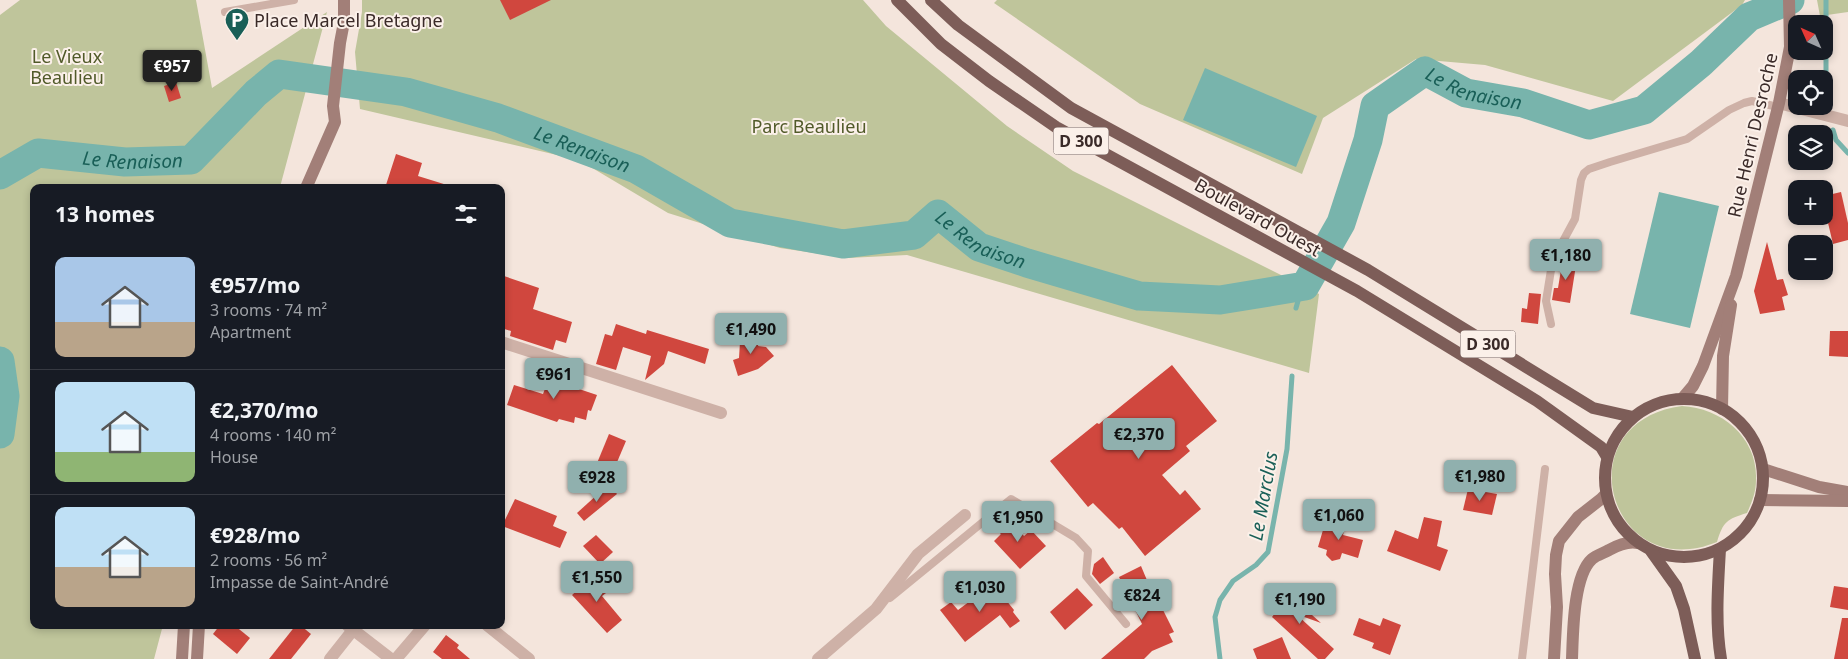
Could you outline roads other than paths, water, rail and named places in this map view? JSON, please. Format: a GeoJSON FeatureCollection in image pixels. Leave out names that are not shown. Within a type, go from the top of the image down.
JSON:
{"type":"FeatureCollection","features":[{"type":"Feature","properties":{"kind":"main road","name":"Boulevard Ouest"},"geometry":{"type":"LineString","coordinates":[[897,0],[941,44],[989,81],[1056,127],[1337,280],[1537,401],[1601,447],[1607,458]]}},
{"type":"Feature","properties":{"kind":"main road","name":"Boulevard Ouest"},"geometry":{"type":"LineString","coordinates":[[931,0],[958,25],[1071,108],[1348,259],[1594,408],[1633,417]]}},
{"type":"Feature","properties":{"kind":"main road"},"geometry":{"type":"LineString","coordinates":[[1682,399],[1703,401],[1722,409],[1738,420],[1750,434],[1758,451],[1763,469],[1763,490],[1760,500],[1754,515],[1745,529],[1734,540],[1720,549],[1693,557],[1672,557],[1651,551],[1638,544],[1626,534],[1610,508],[1604,482],[1607,458],[1617,435],[1633,417],[1656,404],[1682,399]]}},
{"type":"Feature","properties":{"kind":"main road"},"geometry":{"type":"LineString","coordinates":[[1720,549],[1718,618],[1721,659]]}},
{"type":"Feature","properties":{"kind":"main road"},"geometry":{"type":"LineString","coordinates":[[1651,551],[1676,586],[1684,609],[1695,659]]}},
{"type":"Feature","properties":{"kind":"street"},"geometry":{"type":"LineString","coordinates":[[308,184],[335,122],[333,106],[344,22],[344,0]]}},
{"type":"Feature","properties":{"kind":"street","name":"Rue Henri Desroche"},"geometry":{"type":"LineString","coordinates":[[1722,409],[1723,356],[1736,276],[1779,105],[1790,47],[1789,0]]}},
{"type":"Feature","properties":{"kind":"street"},"geometry":{"type":"LineString","coordinates":[[1779,105],[1848,121]]}},
{"type":"Feature","properties":{"kind":"street","name":"Rue Henri Desroche"},"geometry":{"type":"LineString","coordinates":[[1682,399],[1693,386],[1703,366],[1736,276]]}},
{"type":"Feature","properties":{"kind":"street"},"geometry":{"type":"LineString","coordinates":[[505,343],[721,413]]}},
{"type":"Feature","properties":{"kind":"street"},"geometry":{"type":"LineString","coordinates":[[1763,469],[1818,487],[1848,492]]}},
{"type":"Feature","properties":{"kind":"street"},"geometry":{"type":"LineString","coordinates":[[1554,659],[1557,607],[1555,574],[1559,541],[1578,516],[1606,494]]}},
{"type":"Feature","properties":{"kind":"street"},"geometry":{"type":"LineString","coordinates":[[1760,500],[1848,501]]}},
{"type":"Feature","properties":{"kind":"street"},"geometry":{"type":"LineString","coordinates":[[818,659],[876,609],[918,554],[965,515]]}},
{"type":"Feature","properties":{"kind":"street"},"geometry":{"type":"LineString","coordinates":[[1572,659],[1574,614],[1582,575],[1592,559],[1615,546],[1631,542],[1638,544]]}},
{"type":"Feature","properties":{"kind":"street"},"geometry":{"type":"LineString","coordinates":[[182,659],[184,629]]}},
{"type":"Feature","properties":{"kind":"street"},"geometry":{"type":"LineString","coordinates":[[197,659],[199,629]]}},
{"type":"Feature","properties":{"kind":"street"},"geometry":{"type":"LineString","coordinates":[[330,659],[349,629]]}},
{"type":"Feature","properties":{"kind":"street"},"geometry":{"type":"LineString","coordinates":[[351,629],[391,659]]}},
{"type":"Feature","properties":{"kind":"street"},"geometry":{"type":"LineString","coordinates":[[396,659],[422,629]]}},
{"type":"Feature","properties":{"kind":"street"},"geometry":{"type":"LineString","coordinates":[[492,629],[529,659]]}},
{"type":"Feature","properties":{"kind":"lane"},"geometry":{"type":"LineString","coordinates":[[225,12],[294,0]]}},
{"type":"Feature","properties":{"kind":"lane"},"geometry":{"type":"LineString","coordinates":[[1551,324],[1546,301],[1551,270],[1555,256],[1575,219],[1581,180],[1584,173],[1589,169],[1610,162],[1687,139],[1729,110],[1744,103],[1752,101],[1779,105]]}},
{"type":"Feature","properties":{"kind":"lane"},"geometry":{"type":"LineString","coordinates":[[1522,659],[1545,470]]}},
{"type":"Feature","properties":{"kind":"lane"},"geometry":{"type":"LineString","coordinates":[[876,609],[1011,499],[1076,538],[1088,551],[1086,576],[1126,624]]}},
{"type":"Feature","properties":{"kind":"water"},"geometry":{"type":"Polygon","coordinates":[[[1205,68],[1317,116],[1296,167],[1183,120],[1205,68]]]}},
{"type":"Feature","properties":{"kind":"water"},"geometry":{"type":"Polygon","coordinates":[[[1659,192],[1719,206],[1690,328],[1630,314],[1659,192]]]}},
{"type":"Feature","properties":{"kind":"waterway","name":"Le Renaison"},"geometry":{"type":"LineString","coordinates":[[0,175],[38,153],[125,162],[191,160],[256,93],[279,74],[406,92],[498,118],[636,169],[730,223],[843,244],[914,235],[938,214],[979,247],[1027,263],[1139,296],[1220,300],[1305,286],[1341,223],[1368,140],[1375,106],[1425,71],[1466,93],[1523,103],[1589,125],[1644,110],[1701,63],[1749,17],[1790,0]]}},
{"type":"Feature","properties":{"kind":"waterway"},"geometry":{"type":"LineString","coordinates":[[1826,0],[1826,70]]}},
{"type":"Feature","properties":{"kind":"waterway"},"geometry":{"type":"LineString","coordinates":[[1833,130],[1836,140],[1848,153]]}},
{"type":"Feature","properties":{"kind":"waterway","name":"Le Marclus"},"geometry":{"type":"LineString","coordinates":[[1283,290],[1298,301],[1296,308]]}},
{"type":"Feature","properties":{"kind":"waterway","name":"Le Renaison"},"geometry":{"type":"LineString","coordinates":[[0,361],[5,396],[0,434]]}},
{"type":"Feature","properties":{"kind":"waterway","name":"Le Marclus"},"geometry":{"type":"LineString","coordinates":[[1220,659],[1215,617],[1220,600],[1233,581],[1256,565],[1268,552],[1287,449],[1292,376]]}},
{"type":"Feature","properties":{"kind":"place","name":"Place Marcel Bretagne"},"geometry":{"type":"Point","coordinates":[237,41]}},
{"type":"Feature","properties":{"kind":"park label","name":"Le Vieux Beaulieu"},"geometry":{"type":"Point","coordinates":[67,66]}},
{"type":"Feature","properties":{"kind":"park label","name":"Parc Beaulieu"},"geometry":{"type":"Point","coordinates":[809,126]}}]}
